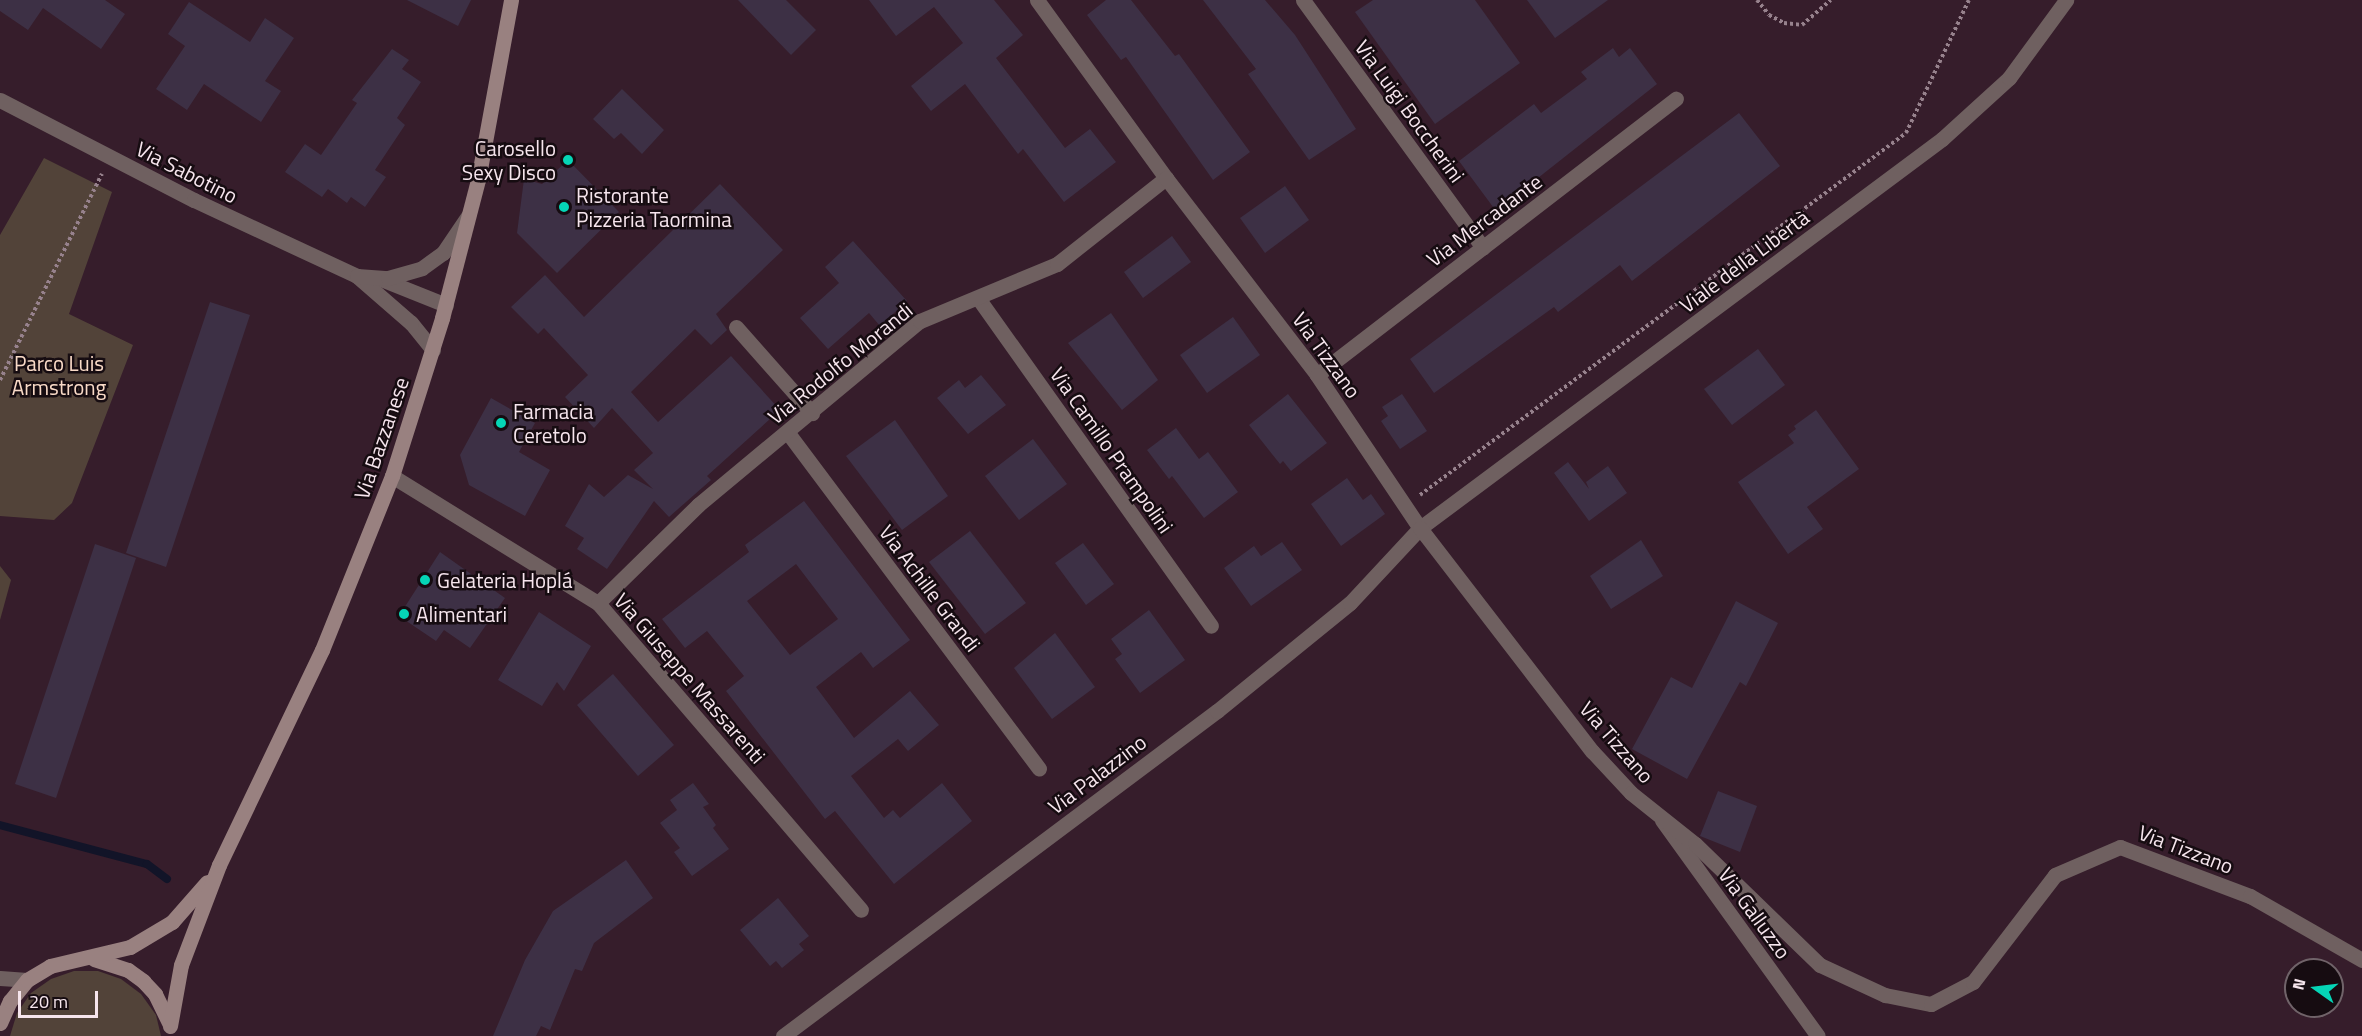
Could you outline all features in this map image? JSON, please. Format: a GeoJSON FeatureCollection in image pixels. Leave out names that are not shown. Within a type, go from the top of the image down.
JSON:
{"type":"FeatureCollection","features":[{"type":"Feature","properties":{"kind":"main road","name":"Via Bazzanese"},"geometry":{"type":"LineString","coordinates":[[171,1031],[181,965],[219,865],[322,650],[392,476],[446,304],[468,216],[511,0]]}},
{"type":"Feature","properties":{"kind":"main road","name":"Via Bazzanese"},"geometry":{"type":"LineString","coordinates":[[0,1023],[10,1001],[27,980],[50,966],[130,947],[172,922],[189,906],[219,865]]}},
{"type":"Feature","properties":{"kind":"main road","name":"Via Bazzanese"},"geometry":{"type":"LineString","coordinates":[[76,960],[111,963],[143,981],[164,1010],[171,1031]]}},
{"type":"Feature","properties":{"kind":"street","name":"Via Tizzano"},"geometry":{"type":"LineString","coordinates":[[1037,0],[1166,178],[1317,375],[1420,528],[1592,751],[1630,793],[1695,844],[1820,966],[1884,995],[1931,1004],[1973,982],[2055,875],[2120,847],[2250,896],[2362,960]]}},
{"type":"Feature","properties":{"kind":"street","name":"Via Luigi Boccherini"},"geometry":{"type":"LineString","coordinates":[[1303,0],[1484,248]]}},
{"type":"Feature","properties":{"kind":"street","name":"Viale della Libertà"},"geometry":{"type":"LineString","coordinates":[[1420,528],[1942,139],[2009,78],[2066,0]]}},
{"type":"Feature","properties":{"kind":"street","name":"Via Mercadante"},"geometry":{"type":"LineString","coordinates":[[1317,375],[1677,99]]}},
{"type":"Feature","properties":{"kind":"street","name":"Via Sabotino"},"geometry":{"type":"LineString","coordinates":[[0,100],[110,157],[357,276]]}},
{"type":"Feature","properties":{"kind":"street","name":"Via Rodolfo Morandi"},"geometry":{"type":"LineString","coordinates":[[598,603],[698,505],[788,433],[920,321],[1058,264],[1166,178]]}},
{"type":"Feature","properties":{"kind":"street"},"geometry":{"type":"LineString","coordinates":[[357,276],[406,275],[422,268],[442,253],[468,216]]}},
{"type":"Feature","properties":{"kind":"street"},"geometry":{"type":"LineString","coordinates":[[357,276],[411,323],[432,350]]}},
{"type":"Feature","properties":{"kind":"street"},"geometry":{"type":"LineString","coordinates":[[377,277],[446,304]]}},
{"type":"Feature","properties":{"kind":"street","name":"Via Camillo Prampolini"},"geometry":{"type":"LineString","coordinates":[[978,298],[1211,626]]}},
{"type":"Feature","properties":{"kind":"street"},"geometry":{"type":"LineString","coordinates":[[736,327],[812,413]]}},
{"type":"Feature","properties":{"kind":"street","name":"Via Achille Grandi"},"geometry":{"type":"LineString","coordinates":[[788,433],[1039,769]]}},
{"type":"Feature","properties":{"kind":"street","name":"Via Giuseppe Massarenti"},"geometry":{"type":"LineString","coordinates":[[392,476],[598,603],[861,910]]}},
{"type":"Feature","properties":{"kind":"street","name":"Via Palazzino"},"geometry":{"type":"LineString","coordinates":[[783,1036],[1217,711],[1350,603],[1420,528]]}},
{"type":"Feature","properties":{"kind":"street","name":"Via Galluzzo"},"geometry":{"type":"LineString","coordinates":[[1658,815],[1818,1036]]}},
{"type":"Feature","properties":{"kind":"street"},"geometry":{"type":"LineString","coordinates":[[0,978],[27,980]]}},
{"type":"Feature","properties":{"kind":"path"},"geometry":{"type":"LineString","coordinates":[[1757,0],[1770,15],[1784,23],[1802,25],[1831,0]]}},
{"type":"Feature","properties":{"kind":"path"},"geometry":{"type":"LineString","coordinates":[[1405,506],[1906,133],[1969,0]]}},
{"type":"Feature","properties":{"kind":"path"},"geometry":{"type":"LineString","coordinates":[[0,380],[110,157]]}},
{"type":"Feature","properties":{"kind":"green space","name":"Parco Luis Armstrong"},"geometry":{"type":"Polygon","coordinates":[[[44,158],[112,192],[69,314],[133,345],[72,503],[54,520],[0,516],[0,235],[44,158]]]}},
{"type":"Feature","properties":{"kind":"green space"},"geometry":{"type":"Polygon","coordinates":[[[0,566],[11,580],[0,620],[0,566]]]}},
{"type":"Feature","properties":{"kind":"green space"},"geometry":{"type":"Polygon","coordinates":[[[74,971],[98,971],[121,979],[141,994],[156,1015],[161,1036],[10,1036],[17,1013],[31,993],[51,979],[74,971]]]}},
{"type":"Feature","properties":{"kind":"building"},"geometry":{"type":"Polygon","coordinates":[[[0,0],[105,0],[125,14],[101,49],[43,8],[28,30],[0,11],[0,0]]]}},
{"type":"Feature","properties":{"kind":"building"},"geometry":{"type":"Polygon","coordinates":[[[407,0],[471,0],[458,26],[407,0]]]}},
{"type":"Feature","properties":{"kind":"building"},"geometry":{"type":"Polygon","coordinates":[[[738,0],[786,0],[816,30],[791,55],[738,0]]]}},
{"type":"Feature","properties":{"kind":"building"},"geometry":{"type":"Polygon","coordinates":[[[869,0],[994,0],[1023,35],[996,58],[1065,148],[1090,129],[1116,162],[1064,202],[1023,149],[1018,154],[965,84],[931,111],[911,86],[963,43],[934,7],[896,36],[869,0]]]}},
{"type":"Feature","properties":{"kind":"building"},"geometry":{"type":"Polygon","coordinates":[[[1106,0],[1131,0],[1175,56],[1179,54],[1250,152],[1213,180],[1126,57],[1121,60],[1087,15],[1106,0]]]}},
{"type":"Feature","properties":{"kind":"building"},"geometry":{"type":"Polygon","coordinates":[[[1203,0],[1265,0],[1295,35],[1356,129],[1309,160],[1248,74],[1256,69],[1203,0]]]}},
{"type":"Feature","properties":{"kind":"building"},"geometry":{"type":"Polygon","coordinates":[[[1373,0],[1475,0],[1520,63],[1435,124],[1355,12],[1373,0]]]}},
{"type":"Feature","properties":{"kind":"building"},"geometry":{"type":"Polygon","coordinates":[[[1527,0],[1608,0],[1555,38],[1527,0]]]}},
{"type":"Feature","properties":{"kind":"building"},"geometry":{"type":"Polygon","coordinates":[[[189,2],[250,42],[265,18],[294,38],[265,81],[281,91],[261,122],[204,84],[187,110],[156,89],[185,46],[168,34],[189,2]]]}},
{"type":"Feature","properties":{"kind":"building"},"geometry":{"type":"Polygon","coordinates":[[[1613,48],[1619,57],[1630,48],[1657,84],[1496,211],[1459,161],[1534,104],[1541,113],[1587,79],[1581,72],[1613,48]]]}},
{"type":"Feature","properties":{"kind":"building"},"geometry":{"type":"Polygon","coordinates":[[[392,49],[409,60],[402,69],[421,82],[397,118],[405,125],[375,170],[386,177],[365,207],[351,197],[347,203],[328,189],[322,197],[285,172],[305,144],[321,155],[357,103],[352,100],[392,49]]]}},
{"type":"Feature","properties":{"kind":"building"},"geometry":{"type":"Polygon","coordinates":[[[622,89],[664,130],[642,154],[621,133],[614,139],[593,119],[622,89]]]}},
{"type":"Feature","properties":{"kind":"building"},"geometry":{"type":"Polygon","coordinates":[[[1739,113],[1780,166],[1632,281],[1620,265],[1558,312],[1554,307],[1434,393],[1410,359],[1739,113]]]}},
{"type":"Feature","properties":{"kind":"building"},"geometry":{"type":"Polygon","coordinates":[[[568,160],[619,212],[557,273],[517,233],[524,179],[542,184],[568,160]]]}},
{"type":"Feature","properties":{"kind":"building"},"geometry":{"type":"Polygon","coordinates":[[[720,184],[783,250],[716,314],[727,330],[711,345],[695,329],[631,392],[658,422],[731,356],[780,410],[707,476],[711,480],[669,517],[654,501],[607,569],[577,549],[584,538],[565,526],[589,484],[604,497],[628,475],[653,489],[634,470],[653,453],[612,408],[594,428],[565,397],[588,375],[544,328],[538,334],[511,307],[545,275],[584,317],[720,184]]]}},
{"type":"Feature","properties":{"kind":"building"},"geometry":{"type":"Polygon","coordinates":[[[1285,186],[1309,220],[1265,253],[1240,218],[1285,186]]]}},
{"type":"Feature","properties":{"kind":"building"},"geometry":{"type":"Polygon","coordinates":[[[1172,236],[1191,262],[1143,298],[1124,272],[1172,236]]]}},
{"type":"Feature","properties":{"kind":"building"},"geometry":{"type":"Polygon","coordinates":[[[853,241],[907,301],[880,326],[869,313],[828,349],[800,318],[839,283],[825,267],[853,241]]]}},
{"type":"Feature","properties":{"kind":"building"},"geometry":{"type":"Polygon","coordinates":[[[210,302],[250,315],[166,567],[126,553],[210,302]]]}},
{"type":"Feature","properties":{"kind":"building"},"geometry":{"type":"Polygon","coordinates":[[[1111,313],[1158,380],[1122,410],[1068,343],[1111,313]]]}},
{"type":"Feature","properties":{"kind":"building"},"geometry":{"type":"Polygon","coordinates":[[[1233,317],[1260,355],[1207,393],[1180,355],[1233,317]]]}},
{"type":"Feature","properties":{"kind":"building"},"geometry":{"type":"Polygon","coordinates":[[[1758,349],[1785,385],[1732,425],[1704,389],[1758,349]]]}},
{"type":"Feature","properties":{"kind":"building"},"geometry":{"type":"Polygon","coordinates":[[[981,375],[1006,405],[968,434],[937,398],[959,380],[965,388],[981,375]]]}},
{"type":"Feature","properties":{"kind":"building"},"geometry":{"type":"Polygon","coordinates":[[[1288,394],[1327,443],[1291,471],[1283,461],[1280,464],[1249,425],[1288,394]]]}},
{"type":"Feature","properties":{"kind":"building"},"geometry":{"type":"Polygon","coordinates":[[[1402,394],[1427,431],[1400,449],[1381,421],[1388,416],[1382,407],[1402,394]]]}},
{"type":"Feature","properties":{"kind":"building"},"geometry":{"type":"Polygon","coordinates":[[[491,398],[535,423],[519,452],[550,470],[525,516],[469,485],[460,455],[491,398]]]}},
{"type":"Feature","properties":{"kind":"building"},"geometry":{"type":"Polygon","coordinates":[[[1816,410],[1859,469],[1807,507],[1823,529],[1788,554],[1738,482],[1794,443],[1788,435],[1796,429],[1794,426],[1816,410]]]}},
{"type":"Feature","properties":{"kind":"building"},"geometry":{"type":"Polygon","coordinates":[[[895,420],[948,496],[902,530],[846,456],[895,420]]]}},
{"type":"Feature","properties":{"kind":"building"},"geometry":{"type":"Polygon","coordinates":[[[1176,428],[1199,459],[1208,452],[1238,492],[1204,518],[1172,476],[1169,479],[1147,450],[1176,428]]]}},
{"type":"Feature","properties":{"kind":"building"},"geometry":{"type":"Polygon","coordinates":[[[1033,439],[1067,484],[1019,520],[985,476],[1033,439]]]}},
{"type":"Feature","properties":{"kind":"building"},"geometry":{"type":"Polygon","coordinates":[[[1568,462],[1589,489],[1586,482],[1608,466],[1627,493],[1589,521],[1554,473],[1568,462]]]}},
{"type":"Feature","properties":{"kind":"building"},"geometry":{"type":"Polygon","coordinates":[[[1347,478],[1363,500],[1371,494],[1385,514],[1341,546],[1311,504],[1347,478]]]}},
{"type":"Feature","properties":{"kind":"building"},"geometry":{"type":"Polygon","coordinates":[[[804,501],[910,640],[873,668],[861,652],[816,687],[854,738],[910,691],[939,725],[908,751],[898,739],[851,776],[884,818],[893,810],[900,818],[942,783],[972,821],[894,884],[835,811],[825,819],[726,691],[744,676],[707,631],[685,648],[662,619],[749,552],[745,545],[804,501]],[[796,564],[747,601],[790,655],[838,619],[796,564]]]}},
{"type":"Feature","properties":{"kind":"building"},"geometry":{"type":"Polygon","coordinates":[[[970,531],[1026,603],[985,634],[929,562],[970,531]]]}},
{"type":"Feature","properties":{"kind":"building"},"geometry":{"type":"Polygon","coordinates":[[[1641,540],[1663,576],[1611,609],[1590,576],[1641,540]]]}},
{"type":"Feature","properties":{"kind":"building"},"geometry":{"type":"Polygon","coordinates":[[[1282,542],[1302,570],[1251,606],[1224,568],[1254,546],[1261,556],[1282,542]]]}},
{"type":"Feature","properties":{"kind":"building"},"geometry":{"type":"Polygon","coordinates":[[[1083,543],[1114,584],[1086,605],[1055,563],[1083,543]]]}},
{"type":"Feature","properties":{"kind":"building"},"geometry":{"type":"Polygon","coordinates":[[[95,544],[136,558],[56,798],[15,784],[95,544]]]}},
{"type":"Feature","properties":{"kind":"building"},"geometry":{"type":"Polygon","coordinates":[[[440,552],[505,598],[470,648],[444,630],[436,641],[399,616],[440,552]]]}},
{"type":"Feature","properties":{"kind":"building"},"geometry":{"type":"Polygon","coordinates":[[[1736,601],[1778,623],[1746,686],[1740,682],[1687,779],[1632,749],[1671,677],[1692,688],[1736,601]]]}},
{"type":"Feature","properties":{"kind":"building"},"geometry":{"type":"Polygon","coordinates":[[[1149,610],[1185,660],[1140,693],[1115,659],[1122,654],[1111,639],[1149,610]]]}},
{"type":"Feature","properties":{"kind":"building"},"geometry":{"type":"Polygon","coordinates":[[[539,612],[591,646],[564,691],[557,682],[542,706],[498,680],[539,612]]]}},
{"type":"Feature","properties":{"kind":"building"},"geometry":{"type":"Polygon","coordinates":[[[1055,633],[1095,687],[1052,719],[1014,668],[1055,633]]]}},
{"type":"Feature","properties":{"kind":"building"},"geometry":{"type":"Polygon","coordinates":[[[613,674],[674,745],[638,776],[577,705],[613,674]]]}},
{"type":"Feature","properties":{"kind":"building"},"geometry":{"type":"Polygon","coordinates":[[[693,783],[709,804],[703,807],[716,825],[713,828],[729,849],[692,876],[674,852],[680,848],[660,823],[677,810],[670,800],[693,783]]]}},
{"type":"Feature","properties":{"kind":"building"},"geometry":{"type":"Polygon","coordinates":[[[1718,791],[1757,806],[1740,852],[1700,836],[1718,791]]]}},
{"type":"Feature","properties":{"kind":"building"},"geometry":{"type":"Polygon","coordinates":[[[626,860],[653,898],[594,943],[582,971],[575,969],[550,1030],[541,1026],[536,1036],[493,1036],[525,960],[553,911],[626,860]]]}},
{"type":"Feature","properties":{"kind":"building"},"geometry":{"type":"Polygon","coordinates":[[[778,898],[809,936],[799,944],[804,950],[782,968],[776,961],[770,966],[740,930],[778,898]]]}},
{"type":"Feature","properties":{"kind":"waterway"},"geometry":{"type":"LineString","coordinates":[[0,825],[147,864],[167,879]]}},
{"type":"Feature","properties":{"kind":"place","name":"Carosello Sexy Disco"},"geometry":{"type":"Point","coordinates":[568,160]}},
{"type":"Feature","properties":{"kind":"place","name":"Ristorante Pizzeria Taormina"},"geometry":{"type":"Point","coordinates":[564,207]}},
{"type":"Feature","properties":{"kind":"place","name":"Farmacia Ceretolo"},"geometry":{"type":"Point","coordinates":[501,423]}},
{"type":"Feature","properties":{"kind":"place","name":"Gelateria Hoplá"},"geometry":{"type":"Point","coordinates":[425,580]}},
{"type":"Feature","properties":{"kind":"place","name":"Alimentari"},"geometry":{"type":"Point","coordinates":[404,614]}}]}
